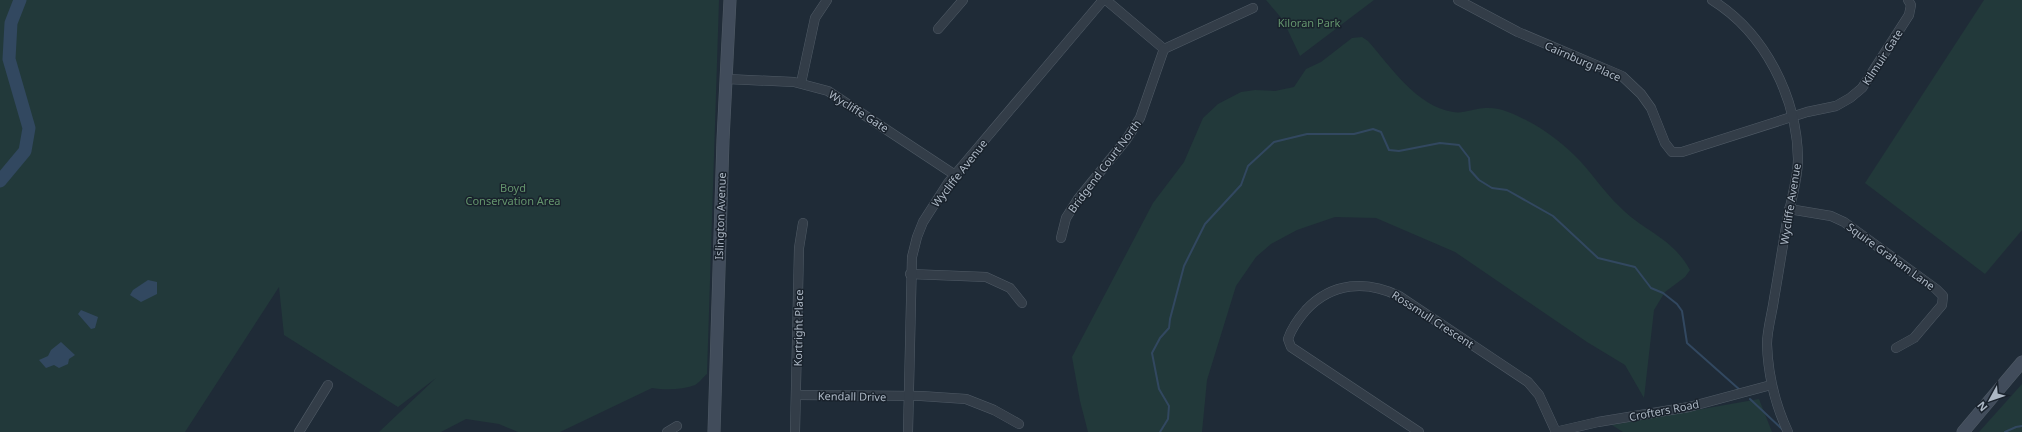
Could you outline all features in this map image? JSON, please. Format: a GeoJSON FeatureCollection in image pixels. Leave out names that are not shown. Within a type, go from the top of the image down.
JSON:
{"type":"FeatureCollection","features":[{"type":"Feature","properties":{"kind":"main road","name":"Islington Avenue"},"geometry":{"type":"LineString","coordinates":[[714,432],[723,140],[730,0]]}},
{"type":"Feature","properties":{"kind":"main road"},"geometry":{"type":"LineString","coordinates":[[1963,432],[2022,362]]}},
{"type":"Feature","properties":{"kind":"street"},"geometry":{"type":"LineString","coordinates":[[801,83],[815,18],[827,0]]}},
{"type":"Feature","properties":{"kind":"street"},"geometry":{"type":"LineString","coordinates":[[938,29],[963,0]]}},
{"type":"Feature","properties":{"kind":"street"},"geometry":{"type":"LineString","coordinates":[[1105,0],[1164,49],[1253,8]]}},
{"type":"Feature","properties":{"kind":"street","name":"Wycliffe Avenue"},"geometry":{"type":"LineString","coordinates":[[908,432],[910,274],[914,246],[921,226],[936,200],[955,174],[1105,0]]}},
{"type":"Feature","properties":{"kind":"street","name":"Cairnburg Place"},"geometry":{"type":"LineString","coordinates":[[1458,0],[1518,32],[1622,76],[1640,94],[1651,108],[1665,143],[1672,152],[1682,152],[1792,117]]}},
{"type":"Feature","properties":{"kind":"street","name":"Wycliffe Avenue"},"geometry":{"type":"LineString","coordinates":[[1712,0],[1743,26],[1762,49],[1778,75],[1788,100],[1792,117],[1798,160],[1767,342],[1771,385],[1778,410],[1788,432]]}},
{"type":"Feature","properties":{"kind":"street","name":"Kilmuir Gate"},"geometry":{"type":"LineString","coordinates":[[1792,117],[1836,106],[1850,98],[1862,88],[1909,15],[1911,6],[1908,0]]}},
{"type":"Feature","properties":{"kind":"street","name":"Bridgend Court North"},"geometry":{"type":"LineString","coordinates":[[1061,238],[1066,218],[1078,199],[1126,140],[1140,118],[1164,49]]}},
{"type":"Feature","properties":{"kind":"street","name":"Wycliffe Gate"},"geometry":{"type":"LineString","coordinates":[[727,79],[801,83],[832,93],[955,174]]}},
{"type":"Feature","properties":{"kind":"street","name":"Squire Graham Lane"},"geometry":{"type":"LineString","coordinates":[[1790,209],[1831,216],[1844,222],[1936,289],[1943,296],[1942,305],[1914,338],[1896,348]]}},
{"type":"Feature","properties":{"kind":"street","name":"Kortright Place"},"geometry":{"type":"LineString","coordinates":[[795,432],[799,248],[803,223]]}},
{"type":"Feature","properties":{"kind":"street"},"geometry":{"type":"LineString","coordinates":[[910,274],[986,277],[1010,288],[1022,303]]}},
{"type":"Feature","properties":{"kind":"street","name":"Rossmull Crescent"},"geometry":{"type":"LineString","coordinates":[[1419,432],[1291,347],[1288,338],[1296,323],[1310,306],[1323,295],[1348,286],[1360,285],[1386,289],[1399,296],[1528,382],[1539,395],[1556,432]]}},
{"type":"Feature","properties":{"kind":"street"},"geometry":{"type":"LineString","coordinates":[[299,432],[328,385]]}},
{"type":"Feature","properties":{"kind":"street","name":"Crofters Road"},"geometry":{"type":"LineString","coordinates":[[1556,432],[1689,407],[1771,385]]}},
{"type":"Feature","properties":{"kind":"street","name":"Kendall Drive"},"geometry":{"type":"LineString","coordinates":[[797,394],[908,396],[966,399],[994,410],[1019,424]]}},
{"type":"Feature","properties":{"kind":"street"},"geometry":{"type":"LineString","coordinates":[[667,432],[677,426]]}},
{"type":"Feature","properties":{"kind":"green space","name":"Boyd Conservation Area"},"geometry":{"type":"Polygon","coordinates":[[[0,0],[719,0],[707,374],[695,385],[690,387],[674,389],[652,388],[560,432],[518,432],[499,424],[466,419],[441,432],[379,432],[436,378],[398,407],[284,335],[279,287],[185,432],[0,432],[0,0]]]}},
{"type":"Feature","properties":{"kind":"green space","name":"Kiloran Park"},"geometry":{"type":"Polygon","coordinates":[[[1266,0],[1374,0],[1300,56],[1283,20],[1266,0]]]}},
{"type":"Feature","properties":{"kind":"green space"},"geometry":{"type":"Polygon","coordinates":[[[1984,0],[2022,0],[2022,230],[1985,274],[1865,183],[1984,0]]]}},
{"type":"Feature","properties":{"kind":"green space"},"geometry":{"type":"Polygon","coordinates":[[[1362,37],[1368,41],[1405,84],[1427,102],[1453,112],[1465,112],[1486,108],[1502,110],[1526,120],[1548,133],[1586,167],[1609,196],[1628,215],[1666,242],[1683,259],[1690,270],[1685,277],[1665,292],[1654,310],[1644,398],[1625,365],[1587,342],[1455,252],[1376,218],[1335,217],[1297,230],[1271,244],[1256,257],[1236,286],[1207,380],[1202,432],[1088,432],[1080,401],[1072,357],[1153,203],[1184,162],[1203,118],[1218,104],[1241,92],[1255,90],[1275,91],[1294,87],[1306,69],[1321,62],[1352,38],[1362,37]]]}},
{"type":"Feature","properties":{"kind":"green space"},"geometry":{"type":"Polygon","coordinates":[[[2022,384],[2022,432],[1979,432],[2022,384]]]}},
{"type":"Feature","properties":{"kind":"green space"},"geometry":{"type":"Polygon","coordinates":[[[1759,399],[1772,432],[1623,432],[1612,425],[1759,399]]]}},
{"type":"Feature","properties":{"kind":"water"},"geometry":{"type":"Polygon","coordinates":[[[148,280],[157,282],[157,294],[141,302],[130,295],[133,290],[148,280]]]}},
{"type":"Feature","properties":{"kind":"water"},"geometry":{"type":"Polygon","coordinates":[[[81,310],[98,317],[95,328],[91,329],[78,314],[81,310]]]}},
{"type":"Feature","properties":{"kind":"water"},"geometry":{"type":"Polygon","coordinates":[[[61,342],[75,355],[69,359],[68,364],[59,368],[54,365],[46,368],[39,360],[48,356],[51,350],[61,342]]]}},
{"type":"Feature","properties":{"kind":"waterway"},"geometry":{"type":"LineString","coordinates":[[0,181],[25,151],[29,128],[9,59],[11,23],[20,0]]}},
{"type":"Feature","properties":{"kind":"waterway"},"geometry":{"type":"LineString","coordinates":[[1160,432],[1168,419],[1169,406],[1159,389],[1152,353],[1160,338],[1169,328],[1184,266],[1205,224],[1241,185],[1248,166],[1274,142],[1307,134],[1354,134],[1373,129],[1381,132],[1389,150],[1399,151],[1440,143],[1459,145],[1469,158],[1470,170],[1479,180],[1492,188],[1507,190],[1553,216],[1598,258],[1635,267],[1651,288],[1663,293],[1677,304],[1682,311],[1687,343],[1740,390]]}},
{"type":"Feature","properties":{"kind":"waterway"},"geometry":{"type":"LineString","coordinates":[[1750,399],[1783,430]]}},
{"type":"Feature","properties":{"kind":"waterway"},"geometry":{"type":"LineString","coordinates":[[2005,432],[2022,426]]}}]}
